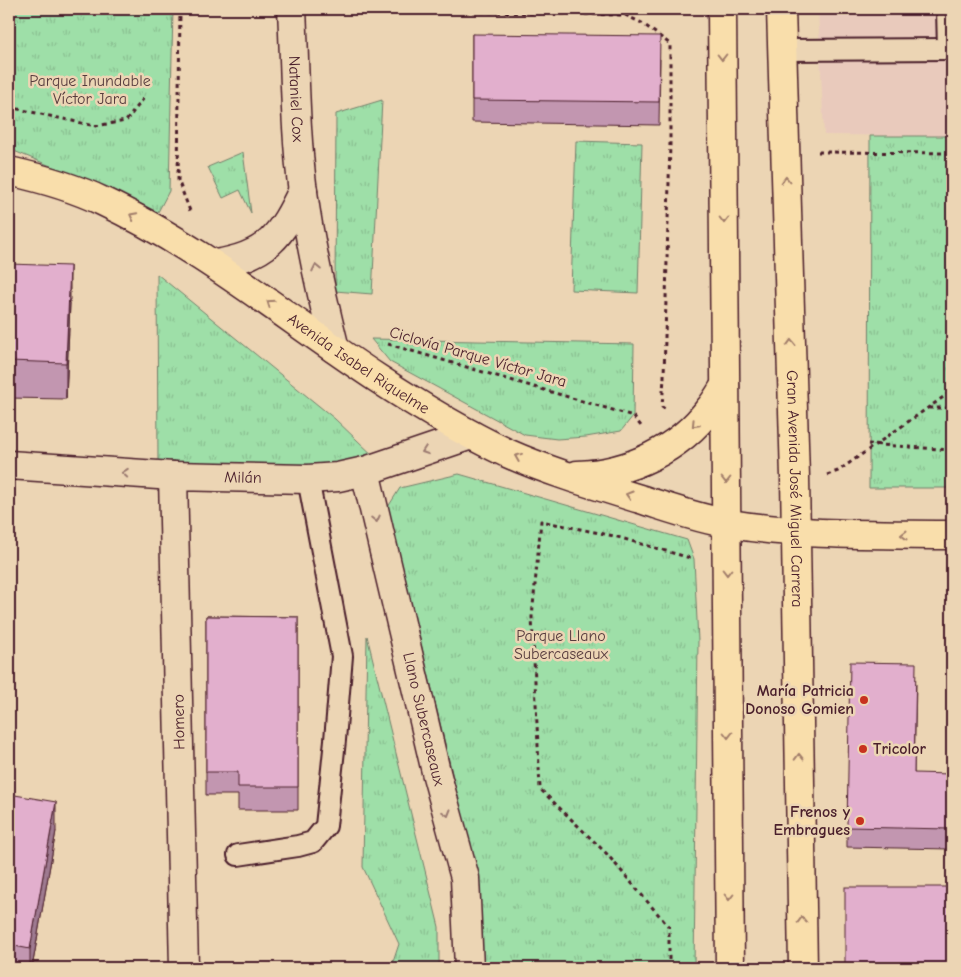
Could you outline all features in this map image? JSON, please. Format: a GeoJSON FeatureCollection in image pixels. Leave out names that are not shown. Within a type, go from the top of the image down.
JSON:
{"type":"FeatureCollection","features":[{"type":"Feature","properties":{"kind":"main road"},"geometry":{"type":"LineString","coordinates":[[722,9],[730,968]]}},
{"type":"Feature","properties":{"kind":"main road","name":"Gran Avenida José Miguel Carrera"},"geometry":{"type":"LineString","coordinates":[[781,9],[795,477],[803,968]]}},
{"type":"Feature","properties":{"kind":"main road","name":"Avenida Isabel Riquelme"},"geometry":{"type":"LineString","coordinates":[[9,170],[53,182],[100,200],[146,223],[215,264],[378,379],[472,435],[509,453],[564,475],[691,515],[726,524],[795,531],[952,535]]}},
{"type":"Feature","properties":{"kind":"main road"},"geometry":{"type":"LineString","coordinates":[[564,475],[616,470],[662,451],[691,430],[710,409],[725,386]]}},
{"type":"Feature","properties":{"kind":"street","name":"Nataniel Cox"},"geometry":{"type":"LineString","coordinates":[[292,9],[303,190],[310,241],[335,349]]}},
{"type":"Feature","properties":{"kind":"street","name":"Nataniel Cox"},"geometry":{"type":"LineString","coordinates":[[215,264],[235,261],[255,253],[274,239],[289,219],[303,190]]}},
{"type":"Feature","properties":{"kind":"street","name":"Milán"},"geometry":{"type":"LineString","coordinates":[[9,465],[174,476],[308,479],[338,477],[365,471],[472,435]]}},
{"type":"Feature","properties":{"kind":"street","name":"Llano Subercaseaux"},"geometry":{"type":"LineString","coordinates":[[365,471],[437,776],[466,878],[469,968]]}},
{"type":"Feature","properties":{"kind":"street","name":"Homero"},"geometry":{"type":"LineString","coordinates":[[174,476],[184,968]]}},
{"type":"Feature","properties":{"kind":"lane"},"geometry":{"type":"LineString","coordinates":[[783,50],[950,49],[947,9]]}},
{"type":"Feature","properties":{"kind":"lane"},"geometry":{"type":"LineString","coordinates":[[238,855],[313,842],[326,826],[342,656],[308,479]]}},
{"type":"Feature","properties":{"kind":"path"},"geometry":{"type":"LineString","coordinates":[[180,9],[178,180],[192,216]]}},
{"type":"Feature","properties":{"kind":"path"},"geometry":{"type":"LineString","coordinates":[[337,9],[625,15],[642,23],[670,44],[662,407],[668,412]]}},
{"type":"Feature","properties":{"kind":"path"},"geometry":{"type":"LineString","coordinates":[[9,107],[95,126],[126,121],[144,98]]}},
{"type":"Feature","properties":{"kind":"path"},"geometry":{"type":"LineString","coordinates":[[786,152],[952,153]]}},
{"type":"Feature","properties":{"kind":"path","name":"Ciclovía Parque Víctor Jara"},"geometry":{"type":"LineString","coordinates":[[380,342],[633,416],[662,451]]}},
{"type":"Feature","properties":{"kind":"path"},"geometry":{"type":"LineString","coordinates":[[795,477],[827,476],[838,471],[952,391]]}},
{"type":"Feature","properties":{"kind":"path"},"geometry":{"type":"LineString","coordinates":[[929,408],[952,408]]}},
{"type":"Feature","properties":{"kind":"path"},"geometry":{"type":"LineString","coordinates":[[868,444],[952,450]]}},
{"type":"Feature","properties":{"kind":"path"},"geometry":{"type":"LineString","coordinates":[[669,968],[669,927],[606,853],[540,789],[532,617],[541,521],[614,536],[690,558]]}},
{"type":"Feature","properties":{"kind":"shaded area"},"geometry":{"type":"Polygon","coordinates":[[[818,9],[952,9],[952,136],[824,135],[818,9]]]}},
{"type":"Feature","properties":{"kind":"green space","name":"Parque Inundable Víctor Jara"},"geometry":{"type":"Polygon","coordinates":[[[9,9],[173,9],[169,191],[158,212],[117,193],[9,149],[9,9]]]}},
{"type":"Feature","properties":{"kind":"green space"},"geometry":{"type":"Polygon","coordinates":[[[382,100],[372,294],[335,291],[336,114],[382,100]]]}},
{"type":"Feature","properties":{"kind":"green space"},"geometry":{"type":"Polygon","coordinates":[[[870,136],[952,136],[952,488],[869,488],[870,136]]]}},
{"type":"Feature","properties":{"kind":"green space"},"geometry":{"type":"Polygon","coordinates":[[[576,141],[642,143],[638,293],[571,290],[576,141]]]}},
{"type":"Feature","properties":{"kind":"green space"},"geometry":{"type":"Polygon","coordinates":[[[243,152],[251,213],[240,190],[223,198],[208,167],[243,152]]]}},
{"type":"Feature","properties":{"kind":"green space"},"geometry":{"type":"Polygon","coordinates":[[[157,274],[335,419],[379,461],[338,471],[158,465],[157,274]]]}},
{"type":"Feature","properties":{"kind":"green space"},"geometry":{"type":"Polygon","coordinates":[[[371,339],[634,344],[633,416],[621,431],[586,437],[557,439],[525,435],[390,362],[371,339]]]}},
{"type":"Feature","properties":{"kind":"green space","name":"Parque Llano Subercaseaux"},"geometry":{"type":"Polygon","coordinates":[[[459,474],[687,540],[694,559],[698,641],[694,968],[480,968],[479,885],[388,507],[400,488],[459,474]]]}},
{"type":"Feature","properties":{"kind":"green space"},"geometry":{"type":"Polygon","coordinates":[[[367,636],[439,927],[439,968],[391,968],[399,944],[363,867],[367,636]]]}},
{"type":"Feature","properties":{"kind":"building"},"geometry":{"type":"Polygon","coordinates":[[[472,34],[660,36],[659,102],[472,100],[472,34]]]}},
{"type":"Feature","properties":{"kind":"building"},"geometry":{"type":"Polygon","coordinates":[[[9,264],[70,266],[66,363],[9,361],[9,264]]]}},
{"type":"Feature","properties":{"kind":"building"},"geometry":{"type":"Polygon","coordinates":[[[206,616],[298,617],[298,787],[238,787],[238,772],[206,772],[206,616]]]}},
{"type":"Feature","properties":{"kind":"building"},"geometry":{"type":"Polygon","coordinates":[[[850,662],[916,663],[914,773],[951,774],[950,829],[847,827],[850,662]]]}},
{"type":"Feature","properties":{"kind":"building"},"geometry":{"type":"Polygon","coordinates":[[[9,794],[56,802],[30,949],[9,945],[9,794]]]}},
{"type":"Feature","properties":{"kind":"building"},"geometry":{"type":"Polygon","coordinates":[[[845,887],[952,887],[952,968],[845,968],[845,887]]]}},
{"type":"Feature","properties":{"kind":"place","name":"María Patricia Donoso Gomien"},"geometry":{"type":"Point","coordinates":[864,700]}},
{"type":"Feature","properties":{"kind":"place","name":"Tricolor"},"geometry":{"type":"Point","coordinates":[863,749]}},
{"type":"Feature","properties":{"kind":"place","name":"Frenos y Embragues"},"geometry":{"type":"Point","coordinates":[860,821]}}]}
